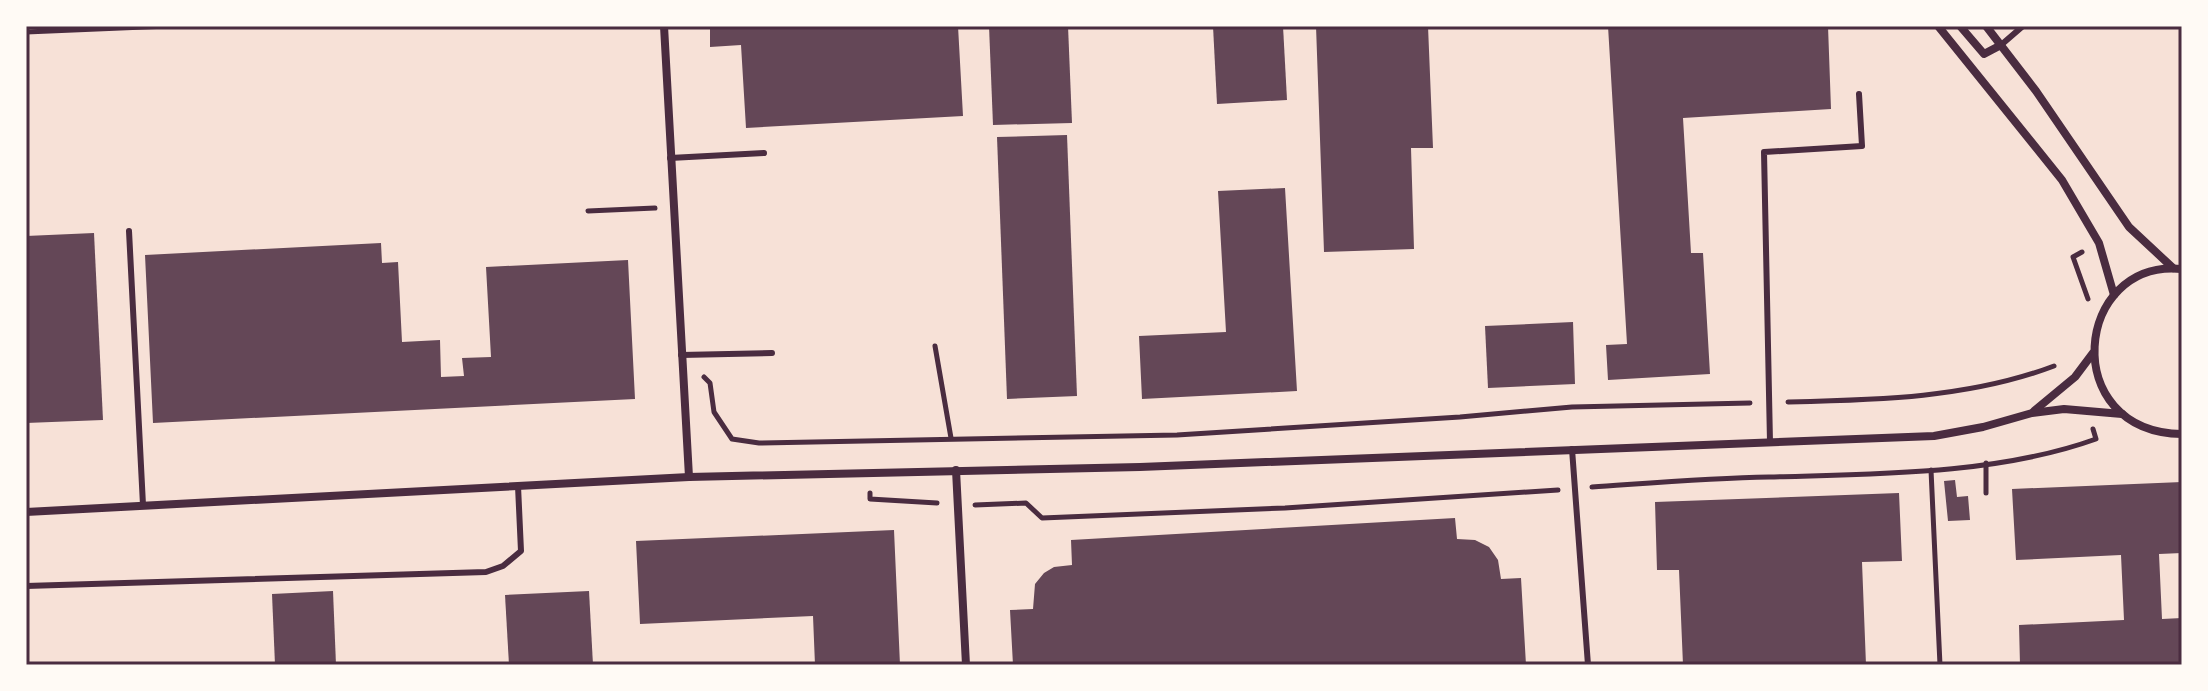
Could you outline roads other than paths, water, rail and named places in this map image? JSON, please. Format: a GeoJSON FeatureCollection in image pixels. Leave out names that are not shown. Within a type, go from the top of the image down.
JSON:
{"type":"FeatureCollection","features":[{"type":"Feature","properties":{"kind":"street"},"geometry":{"type":"LineString","coordinates":[[664,26],[689,477]]}},
{"type":"Feature","properties":{"kind":"street"},"geometry":{"type":"LineString","coordinates":[[1938,26],[2062,180],[2099,243],[2114,295]]}},
{"type":"Feature","properties":{"kind":"street"},"geometry":{"type":"LineString","coordinates":[[1960,26],[1984,54],[2001,45]]}},
{"type":"Feature","properties":{"kind":"street"},"geometry":{"type":"LineString","coordinates":[[1986,26],[2036,91],[2129,227],[2177,269]]}},
{"type":"Feature","properties":{"kind":"street"},"geometry":{"type":"LineString","coordinates":[[2177,269],[2151,272],[2131,281],[2114,295],[2102,312],[2095,332],[2093,353],[2106,397],[2122,414],[2141,427],[2182,434]]}},
{"type":"Feature","properties":{"kind":"street"},"geometry":{"type":"LineString","coordinates":[[2032,413],[2075,377],[2093,353]]}},
{"type":"Feature","properties":{"kind":"street"},"geometry":{"type":"LineString","coordinates":[[26,512],[689,477],[1140,467],[1934,436],[1983,427],[2032,413],[2064,409],[2122,414]]}},
{"type":"Feature","properties":{"kind":"street"},"geometry":{"type":"LineString","coordinates":[[956,470],[966,665]]}},
{"type":"Feature","properties":{"kind":"lane"},"geometry":{"type":"LineString","coordinates":[[2001,45],[2023,26]]}},
{"type":"Feature","properties":{"kind":"lane"},"geometry":{"type":"LineString","coordinates":[[1770,442],[1764,152],[1862,146],[1859,94]]}},
{"type":"Feature","properties":{"kind":"lane"},"geometry":{"type":"LineString","coordinates":[[670,158],[764,153]]}},
{"type":"Feature","properties":{"kind":"lane"},"geometry":{"type":"LineString","coordinates":[[129,231],[143,505]]}},
{"type":"Feature","properties":{"kind":"lane"},"geometry":{"type":"LineString","coordinates":[[681,355],[772,353]]}},
{"type":"Feature","properties":{"kind":"lane"},"geometry":{"type":"LineString","coordinates":[[1572,449],[1588,665]]}},
{"type":"Feature","properties":{"kind":"lane"},"geometry":{"type":"LineString","coordinates":[[26,586],[486,572],[503,566],[521,551],[518,486]]}}]}
